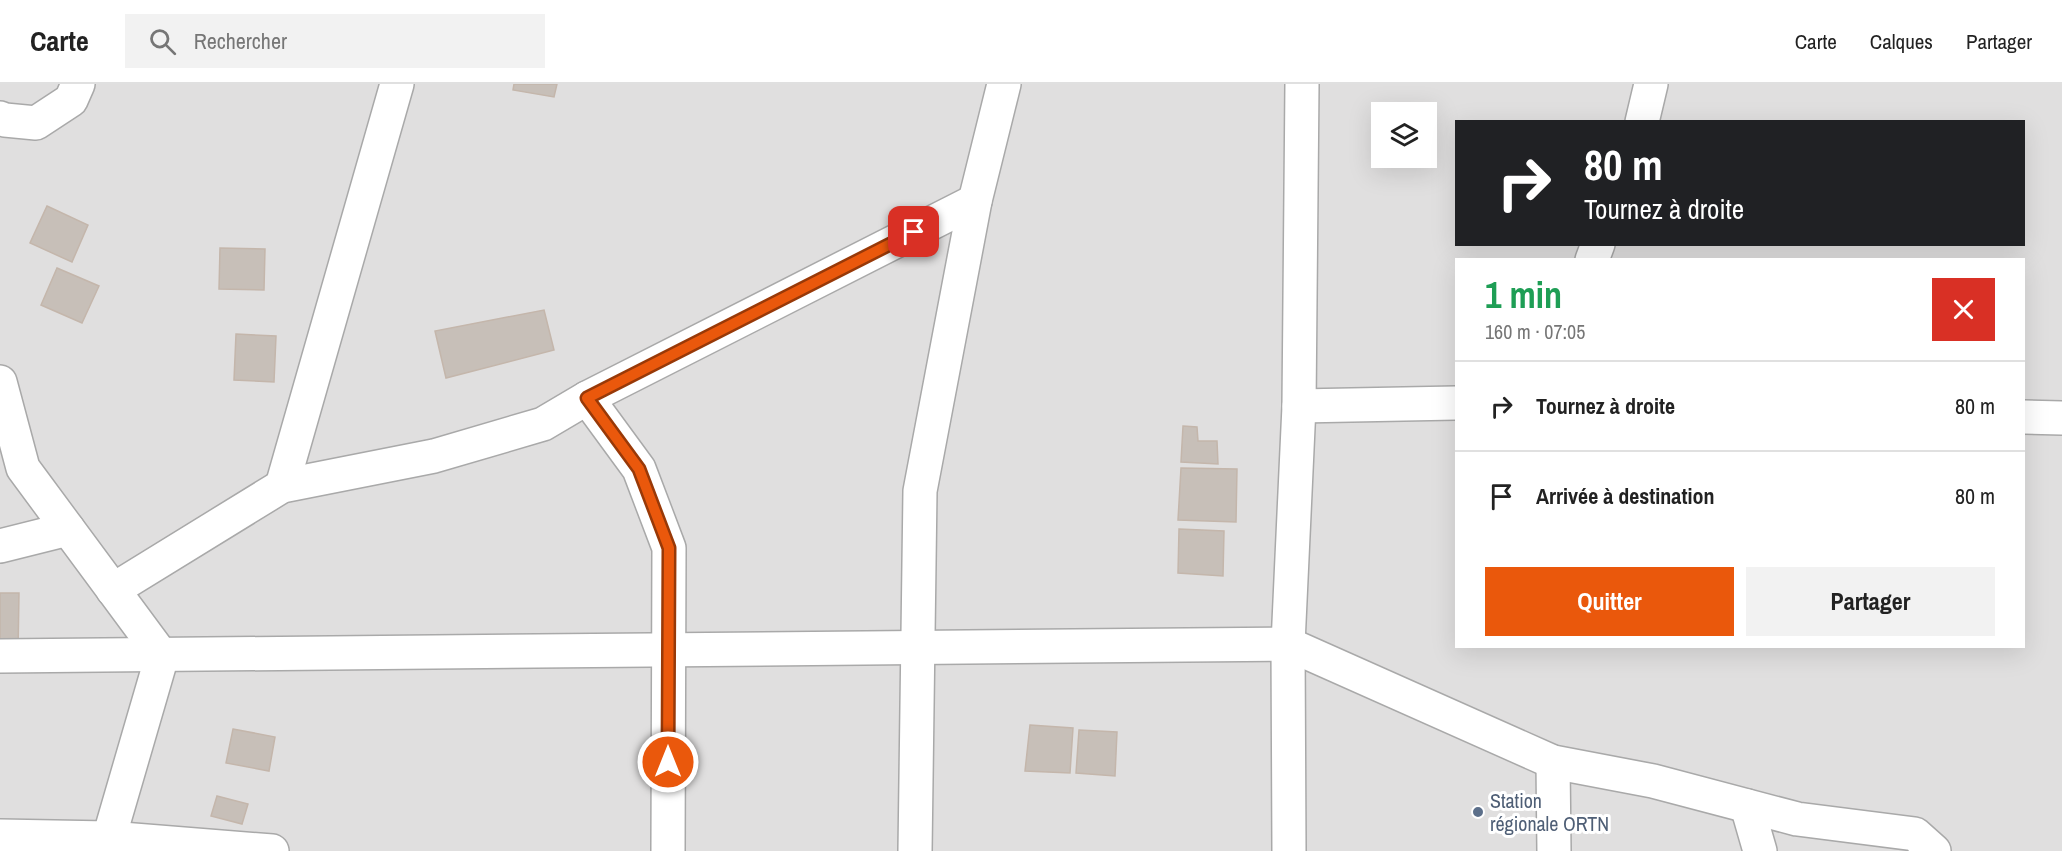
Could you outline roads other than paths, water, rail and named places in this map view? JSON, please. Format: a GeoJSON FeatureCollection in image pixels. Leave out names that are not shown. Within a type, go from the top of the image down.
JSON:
{"type":"FeatureCollection","features":[{"type":"Feature","properties":{"kind":"street"},"geometry":{"type":"LineString","coordinates":[[0,118],[36,123],[71,100],[78,84]]}},
{"type":"Feature","properties":{"kind":"street"},"geometry":{"type":"LineString","coordinates":[[282,486],[396,84]]}},
{"type":"Feature","properties":{"kind":"street"},"geometry":{"type":"LineString","coordinates":[[915,851],[920,490],[975,201],[1004,84]]}},
{"type":"Feature","properties":{"kind":"street"},"geometry":{"type":"LineString","coordinates":[[1289,851],[1288,644],[1299,406],[1302,84]]}},
{"type":"Feature","properties":{"kind":"street"},"geometry":{"type":"LineString","coordinates":[[1642,120],[1651,84]]}},
{"type":"Feature","properties":{"kind":"street"},"geometry":{"type":"LineString","coordinates":[[113,590],[282,486],[445,453],[543,424],[587,398],[975,201]]}},
{"type":"Feature","properties":{"kind":"street"},"geometry":{"type":"LineString","coordinates":[[0,382],[22,468],[162,656]]}},
{"type":"Feature","properties":{"kind":"street"},"geometry":{"type":"LineString","coordinates":[[587,398],[639,469],[669,548],[668,851]]}},
{"type":"Feature","properties":{"kind":"street"},"geometry":{"type":"LineString","coordinates":[[1299,406],[1455,403]]}},
{"type":"Feature","properties":{"kind":"street"},"geometry":{"type":"LineString","coordinates":[[2025,417],[2062,418]]}},
{"type":"Feature","properties":{"kind":"street"},"geometry":{"type":"LineString","coordinates":[[0,546],[68,530]]}},
{"type":"Feature","properties":{"kind":"street"},"geometry":{"type":"LineString","coordinates":[[0,656],[1288,644],[1553,762],[1653,781],[1797,819],[1915,834],[1934,851]]}},
{"type":"Feature","properties":{"kind":"street"},"geometry":{"type":"LineString","coordinates":[[105,844],[162,656]]}},
{"type":"Feature","properties":{"kind":"street"},"geometry":{"type":"LineString","coordinates":[[1553,762],[1554,851]]}},
{"type":"Feature","properties":{"kind":"street"},"geometry":{"type":"LineString","coordinates":[[1747,806],[1760,851]]}},
{"type":"Feature","properties":{"kind":"street"},"geometry":{"type":"LineString","coordinates":[[0,836],[105,844],[272,851]]}},
{"type":"Feature","properties":{"kind":"place","name":"Station régionale ORTN"},"geometry":{"type":"Point","coordinates":[1478,812]}}]}
